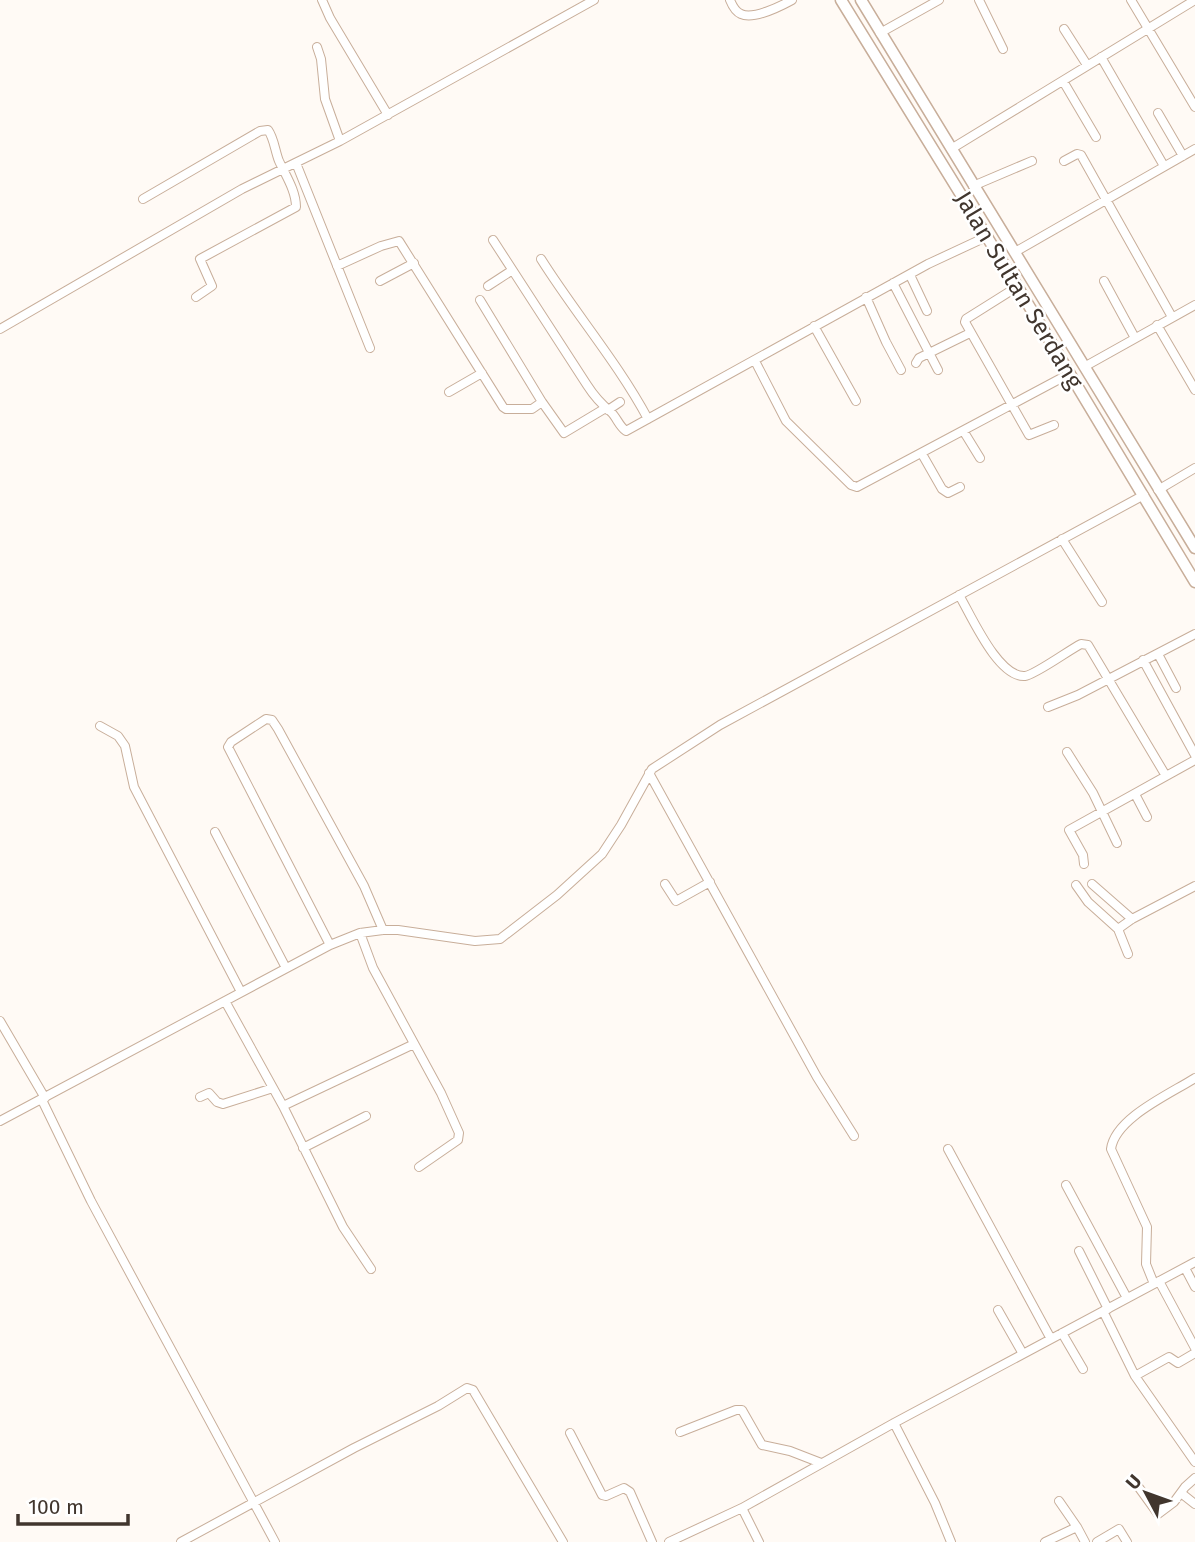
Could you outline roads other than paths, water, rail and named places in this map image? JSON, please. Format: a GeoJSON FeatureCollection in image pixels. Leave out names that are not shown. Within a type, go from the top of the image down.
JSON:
{"type":"FeatureCollection","features":[{"type":"Feature","properties":{"kind":"highway","name":"Jalan Sultan Serdang"},"geometry":{"type":"LineString","coordinates":[[841,0],[1195,582]]}},
{"type":"Feature","properties":{"kind":"highway","name":"Jalan Sultan Serdang"},"geometry":{"type":"LineString","coordinates":[[861,0],[1158,490],[1193,541]]}},
{"type":"Feature","properties":{"kind":"highway"},"geometry":{"type":"LineString","coordinates":[[908,111],[923,102]]}},
{"type":"Feature","properties":{"kind":"street"},"geometry":{"type":"LineString","coordinates":[[322,0],[388,115]]}},
{"type":"Feature","properties":{"kind":"street"},"geometry":{"type":"LineString","coordinates":[[0,329],[242,189],[340,141],[594,0]]}},
{"type":"Feature","properties":{"kind":"street"},"geometry":{"type":"LineString","coordinates":[[730,0],[739,13],[746,15],[767,12],[791,0]]}},
{"type":"Feature","properties":{"kind":"street"},"geometry":{"type":"LineString","coordinates":[[880,33],[927,3],[939,0]]}},
{"type":"Feature","properties":{"kind":"street"},"geometry":{"type":"LineString","coordinates":[[979,0],[1003,49]]}},
{"type":"Feature","properties":{"kind":"street"},"geometry":{"type":"LineString","coordinates":[[1130,0],[1195,107]]}},
{"type":"Feature","properties":{"kind":"street"},"geometry":{"type":"LineString","coordinates":[[951,149],[1148,29],[1181,4],[1195,0]]}},
{"type":"Feature","properties":{"kind":"street"},"geometry":{"type":"LineString","coordinates":[[1064,29],[1087,65]]}},
{"type":"Feature","properties":{"kind":"street"},"geometry":{"type":"LineString","coordinates":[[317,47],[321,59],[325,99],[340,141]]}},
{"type":"Feature","properties":{"kind":"street"},"geometry":{"type":"LineString","coordinates":[[1101,57],[1164,166]]}},
{"type":"Feature","properties":{"kind":"street"},"geometry":{"type":"LineString","coordinates":[[1063,81],[1096,137]]}},
{"type":"Feature","properties":{"kind":"street"},"geometry":{"type":"LineString","coordinates":[[1158,113],[1184,156]]}},
{"type":"Feature","properties":{"kind":"street"},"geometry":{"type":"LineString","coordinates":[[143,198],[251,135],[266,130],[271,133],[278,159],[285,168],[295,196],[296,208],[200,259],[212,286],[196,297]]}},
{"type":"Feature","properties":{"kind":"street"},"geometry":{"type":"LineString","coordinates":[[1015,252],[1195,149]]}},
{"type":"Feature","properties":{"kind":"street"},"geometry":{"type":"LineString","coordinates":[[1064,160],[1081,155],[1172,317]]}},
{"type":"Feature","properties":{"kind":"street"},"geometry":{"type":"LineString","coordinates":[[973,186],[1032,161]]}},
{"type":"Feature","properties":{"kind":"street"},"geometry":{"type":"LineString","coordinates":[[296,163],[370,348]]}},
{"type":"Feature","properties":{"kind":"street"},"geometry":{"type":"LineString","coordinates":[[493,240],[511,271],[606,410],[624,431],[893,283],[986,237]]}},
{"type":"Feature","properties":{"kind":"street"},"geometry":{"type":"LineString","coordinates":[[337,267],[398,240],[405,246],[489,387],[506,409],[532,409],[542,402]]}},
{"type":"Feature","properties":{"kind":"street"},"geometry":{"type":"LineString","coordinates":[[541,259],[649,419]]}},
{"type":"Feature","properties":{"kind":"street"},"geometry":{"type":"LineString","coordinates":[[380,282],[414,263]]}},
{"type":"Feature","properties":{"kind":"street"},"geometry":{"type":"LineString","coordinates":[[488,286],[511,271]]}},
{"type":"Feature","properties":{"kind":"street"},"geometry":{"type":"LineString","coordinates":[[910,275],[927,311]]}},
{"type":"Feature","properties":{"kind":"street"},"geometry":{"type":"LineString","coordinates":[[1104,281],[1135,338]]}},
{"type":"Feature","properties":{"kind":"street"},"geometry":{"type":"LineString","coordinates":[[893,283],[939,370]]}},
{"type":"Feature","properties":{"kind":"street"},"geometry":{"type":"LineString","coordinates":[[1017,287],[965,319],[965,322],[1030,435],[1054,425]]}},
{"type":"Feature","properties":{"kind":"street"},"geometry":{"type":"LineString","coordinates":[[866,298],[901,370]]}},
{"type":"Feature","properties":{"kind":"street"},"geometry":{"type":"LineString","coordinates":[[480,300],[564,433],[620,402]]}},
{"type":"Feature","properties":{"kind":"street"},"geometry":{"type":"LineString","coordinates":[[1084,367],[1195,304]]}},
{"type":"Feature","properties":{"kind":"street"},"geometry":{"type":"LineString","coordinates":[[1157,325],[1195,390]]}},
{"type":"Feature","properties":{"kind":"street"},"geometry":{"type":"LineString","coordinates":[[814,326],[856,401]]}},
{"type":"Feature","properties":{"kind":"street"},"geometry":{"type":"LineString","coordinates":[[916,363],[919,358],[970,333]]}},
{"type":"Feature","properties":{"kind":"street"},"geometry":{"type":"LineString","coordinates":[[755,361],[786,421],[808,446],[854,487],[865,484],[964,432],[1069,374]]}},
{"type":"Feature","properties":{"kind":"street"},"geometry":{"type":"LineString","coordinates":[[449,392],[482,373]]}},
{"type":"Feature","properties":{"kind":"street"},"geometry":{"type":"LineString","coordinates":[[964,432],[980,458]]}},
{"type":"Feature","properties":{"kind":"street"},"geometry":{"type":"LineString","coordinates":[[922,454],[942,489],[948,493],[960,487]]}},
{"type":"Feature","properties":{"kind":"street"},"geometry":{"type":"LineString","coordinates":[[1158,490],[1195,468]]}},
{"type":"Feature","properties":{"kind":"street"},"geometry":{"type":"LineString","coordinates":[[0,1121],[286,968],[359,933],[398,930],[475,941],[500,939],[557,895],[602,854],[614,838],[649,772],[656,765],[720,725],[1144,495]]}},
{"type":"Feature","properties":{"kind":"street"},"geometry":{"type":"LineString","coordinates":[[1062,539],[1102,602]]}},
{"type":"Feature","properties":{"kind":"street"},"geometry":{"type":"LineString","coordinates":[[959,595],[992,652],[1007,670],[1026,676],[1074,647],[1086,643],[1166,776]]}},
{"type":"Feature","properties":{"kind":"street"},"geometry":{"type":"LineString","coordinates":[[1048,708],[1195,634]]}},
{"type":"Feature","properties":{"kind":"street"},"geometry":{"type":"LineString","coordinates":[[1158,654],[1176,688]]}},
{"type":"Feature","properties":{"kind":"street"},"geometry":{"type":"LineString","coordinates":[[1143,660],[1195,755]]}},
{"type":"Feature","properties":{"kind":"street"},"geometry":{"type":"LineString","coordinates":[[330,945],[228,747],[230,742],[266,719],[272,720],[278,729],[364,886],[383,930]]}},
{"type":"Feature","properties":{"kind":"street"},"geometry":{"type":"LineString","coordinates":[[100,726],[118,736],[125,746],[134,787],[241,992]]}},
{"type":"Feature","properties":{"kind":"street"},"geometry":{"type":"LineString","coordinates":[[1067,752],[1117,843]]}},
{"type":"Feature","properties":{"kind":"street"},"geometry":{"type":"LineString","coordinates":[[1084,864],[1083,855],[1069,830],[1195,760]]}},
{"type":"Feature","properties":{"kind":"street"},"geometry":{"type":"LineString","coordinates":[[649,772],[817,1077],[854,1136]]}},
{"type":"Feature","properties":{"kind":"street"},"geometry":{"type":"LineString","coordinates":[[1135,794],[1147,817]]}},
{"type":"Feature","properties":{"kind":"street"},"geometry":{"type":"LineString","coordinates":[[215,832],[286,968]]}},
{"type":"Feature","properties":{"kind":"street"},"geometry":{"type":"LineString","coordinates":[[665,884],[676,901],[710,882]]}},
{"type":"Feature","properties":{"kind":"street"},"geometry":{"type":"LineString","coordinates":[[1092,884],[1132,919]]}},
{"type":"Feature","properties":{"kind":"street"},"geometry":{"type":"LineString","coordinates":[[1076,885],[1088,902],[1118,929],[1128,954]]}},
{"type":"Feature","properties":{"kind":"street"},"geometry":{"type":"LineString","coordinates":[[1118,929],[1195,886]]}},
{"type":"Feature","properties":{"kind":"street"},"geometry":{"type":"LineString","coordinates":[[1088,902],[1101,891]]}},
{"type":"Feature","properties":{"kind":"street"},"geometry":{"type":"LineString","coordinates":[[359,933],[373,968],[459,1133],[456,1143],[419,1167]]}},
{"type":"Feature","properties":{"kind":"street"},"geometry":{"type":"LineString","coordinates":[[225,1001],[283,1106],[343,1227],[371,1269]]}},
{"type":"Feature","properties":{"kind":"street"},"geometry":{"type":"LineString","coordinates":[[0,1021],[43,1099],[91,1201],[275,1542]]}},
{"type":"Feature","properties":{"kind":"street"},"geometry":{"type":"LineString","coordinates":[[283,1106],[414,1044]]}},
{"type":"Feature","properties":{"kind":"street"},"geometry":{"type":"LineString","coordinates":[[1135,1376],[1169,1357],[1178,1363],[1195,1351],[1146,1264],[1147,1227],[1111,1149],[1112,1141],[1120,1129],[1139,1112],[1195,1078]]}},
{"type":"Feature","properties":{"kind":"street"},"geometry":{"type":"LineString","coordinates":[[200,1097],[209,1093],[217,1102],[223,1104],[273,1088]]}},
{"type":"Feature","properties":{"kind":"street"},"geometry":{"type":"LineString","coordinates":[[303,1149],[366,1116]]}},
{"type":"Feature","properties":{"kind":"street"},"geometry":{"type":"LineString","coordinates":[[948,1149],[1051,1339]]}},
{"type":"Feature","properties":{"kind":"street"},"geometry":{"type":"LineString","coordinates":[[1066,1185],[1127,1298]]}},
{"type":"Feature","properties":{"kind":"street"},"geometry":{"type":"LineString","coordinates":[[1079,1251],[1135,1376],[1195,1462]]}},
{"type":"Feature","properties":{"kind":"street"},"geometry":{"type":"LineString","coordinates":[[669,1542],[742,1508],[894,1423],[1195,1262]]}},
{"type":"Feature","properties":{"kind":"street"},"geometry":{"type":"LineString","coordinates":[[1185,1268],[1195,1287]]}},
{"type":"Feature","properties":{"kind":"street"},"geometry":{"type":"LineString","coordinates":[[998,1310],[1023,1354]]}},
{"type":"Feature","properties":{"kind":"street"},"geometry":{"type":"LineString","coordinates":[[1062,1333],[1083,1369]]}},
{"type":"Feature","properties":{"kind":"street"},"geometry":{"type":"LineString","coordinates":[[181,1542],[354,1448],[438,1406],[460,1391],[471,1388],[563,1542]]}},
{"type":"Feature","properties":{"kind":"street"},"geometry":{"type":"LineString","coordinates":[[680,1432],[736,1410],[743,1410],[762,1446],[790,1451],[821,1463]]}},
{"type":"Feature","properties":{"kind":"street"},"geometry":{"type":"LineString","coordinates":[[894,1423],[935,1503],[951,1542]]}},
{"type":"Feature","properties":{"kind":"street"},"geometry":{"type":"LineString","coordinates":[[570,1433],[602,1495],[606,1496],[624,1488],[630,1492],[652,1542]]}},
{"type":"Feature","properties":{"kind":"street"},"geometry":{"type":"LineString","coordinates":[[1132,1478],[1158,1514],[1174,1502],[1195,1478]]}},
{"type":"Feature","properties":{"kind":"street"},"geometry":{"type":"LineString","coordinates":[[1183,1490],[1195,1504]]}},
{"type":"Feature","properties":{"kind":"street"},"geometry":{"type":"LineString","coordinates":[[1059,1501],[1085,1542]]}},
{"type":"Feature","properties":{"kind":"street"},"geometry":{"type":"LineString","coordinates":[[742,1508],[759,1542]]}},
{"type":"Feature","properties":{"kind":"street"},"geometry":{"type":"LineString","coordinates":[[1045,1542],[1077,1527]]}},
{"type":"Feature","properties":{"kind":"street"},"geometry":{"type":"LineString","coordinates":[[1097,1542],[1119,1529],[1127,1542]]}}]}
